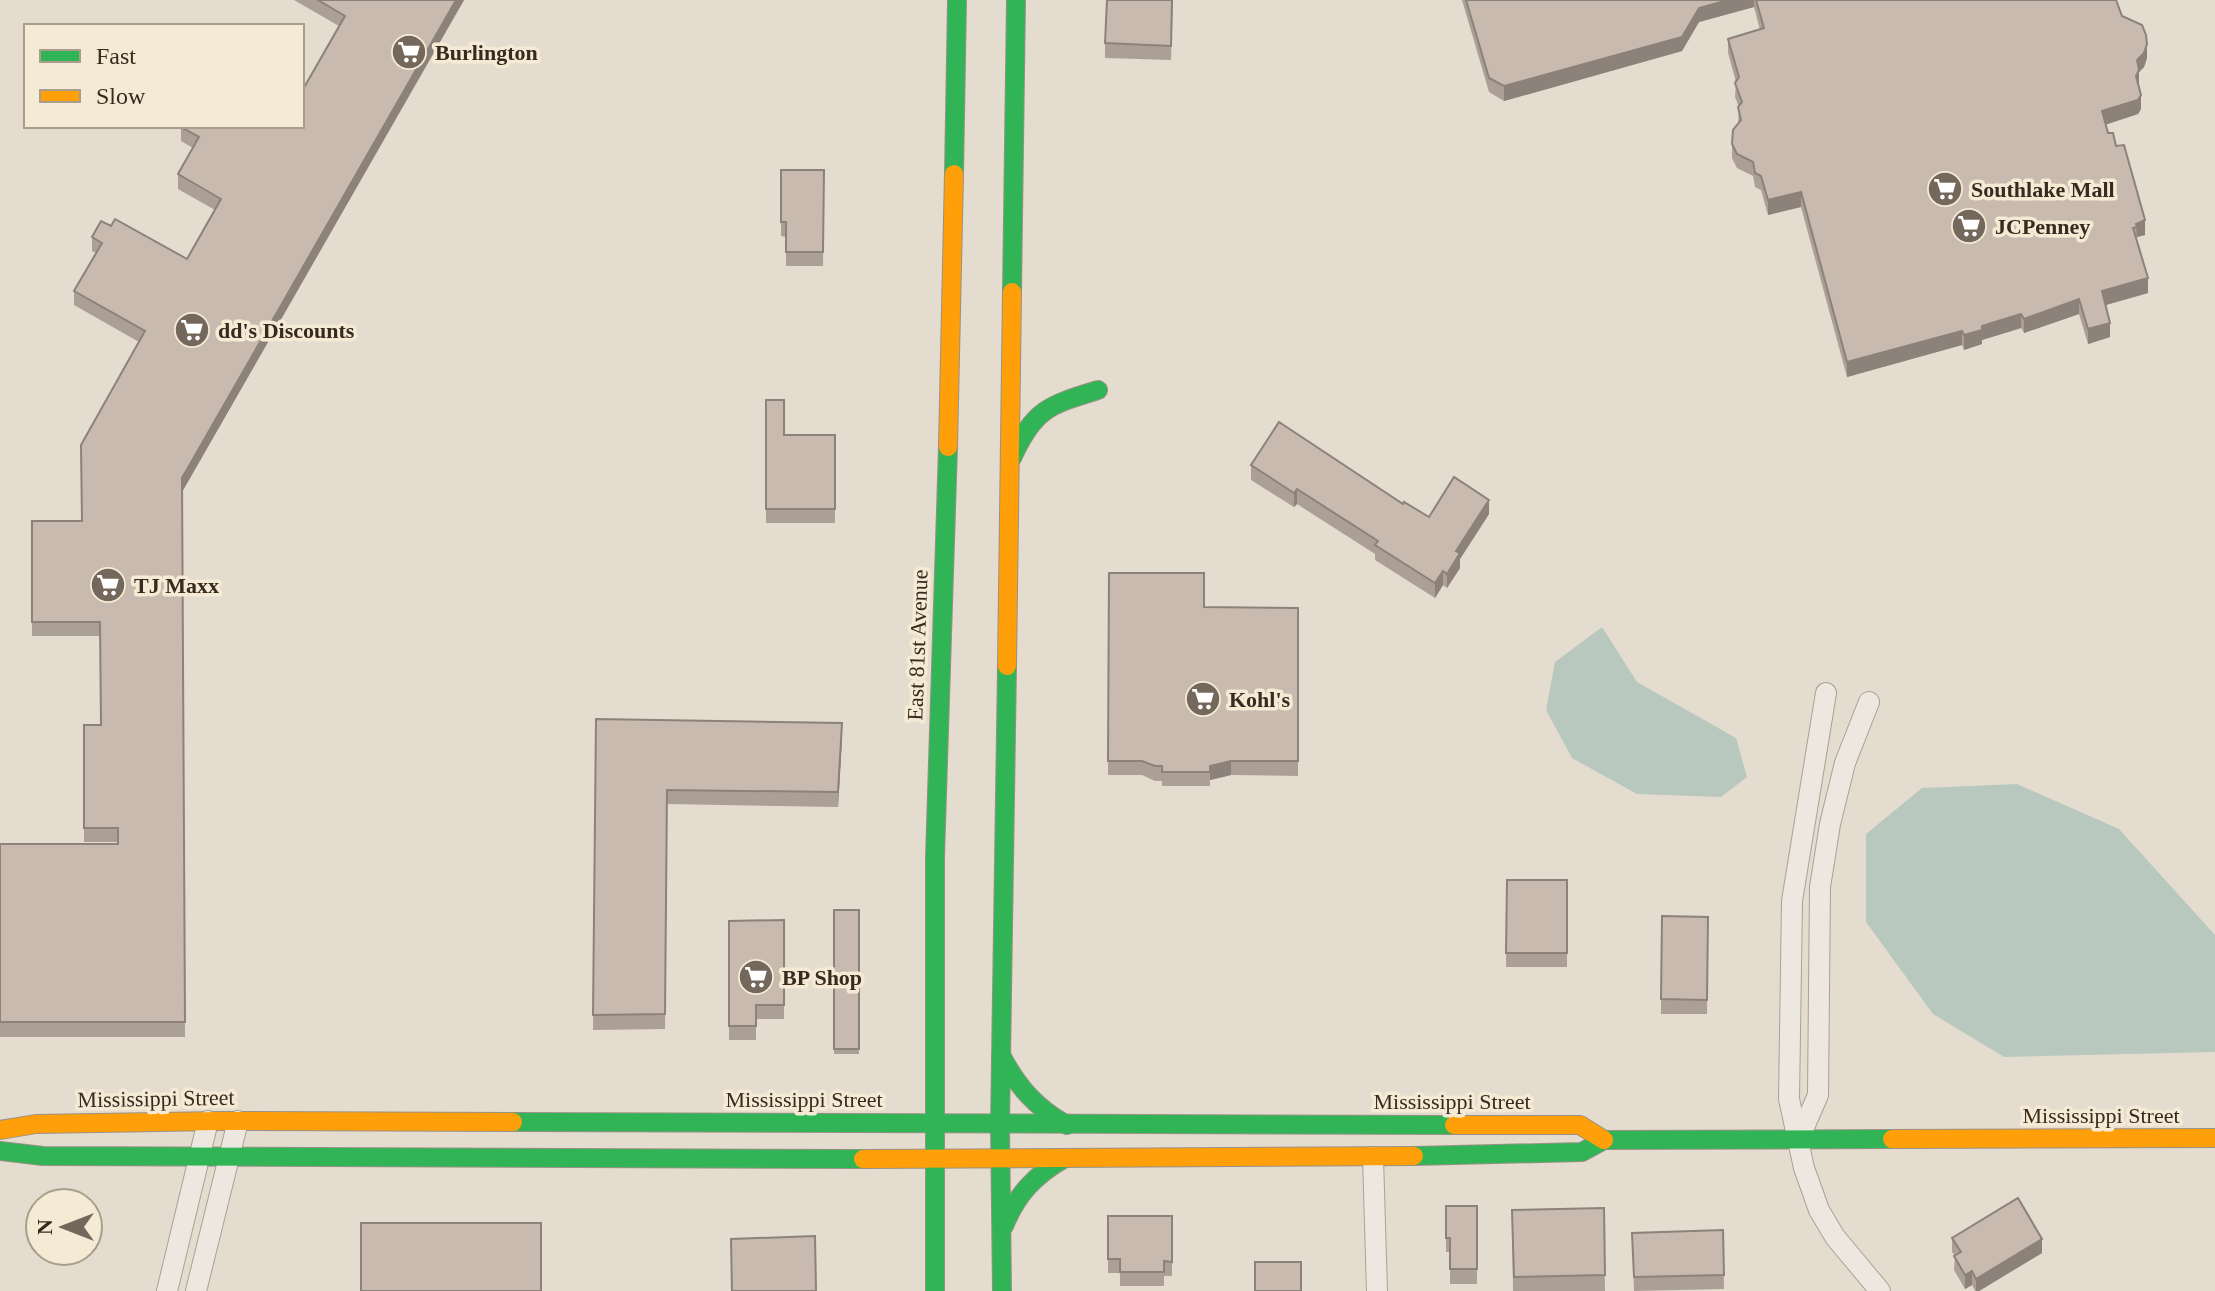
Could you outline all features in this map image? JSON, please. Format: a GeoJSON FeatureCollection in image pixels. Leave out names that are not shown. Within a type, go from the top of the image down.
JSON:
{"type":"FeatureCollection","features":[{"type":"Feature","properties":{"kind":"main road","name":"East 81st Avenue"},"geometry":{"type":"LineString","coordinates":[[935,1291],[935,857],[952,313],[957,0]]}},
{"type":"Feature","properties":{"kind":"main road"},"geometry":{"type":"LineString","coordinates":[[1002,1291],[1000,1125],[1016,0]]}},
{"type":"Feature","properties":{"kind":"main road"},"geometry":{"type":"LineString","coordinates":[[1010,463],[1023,432],[1047,406],[1098,390]]}},
{"type":"Feature","properties":{"kind":"main road"},"geometry":{"type":"LineString","coordinates":[[1001,1055],[1023,1094],[1044,1113],[1067,1125]]}},
{"type":"Feature","properties":{"kind":"main road","name":"Mississippi Street"},"geometry":{"type":"LineString","coordinates":[[0,1130],[36,1124],[208,1121],[1580,1125],[1604,1140]]}},
{"type":"Feature","properties":{"kind":"main road","name":"Mississippi Street"},"geometry":{"type":"LineString","coordinates":[[0,1151],[43,1156],[1373,1157],[1582,1152],[1604,1140],[2215,1138]]}},
{"type":"Feature","properties":{"kind":"main road"},"geometry":{"type":"LineString","coordinates":[[1001,1235],[1012,1204],[1027,1184],[1041,1171],[1065,1158]]}},
{"type":"Feature","properties":{"kind":"street"},"geometry":{"type":"LineString","coordinates":[[1826,693],[1792,901],[1789,1099],[1807,1178],[1819,1210],[1835,1237],[1880,1291]]}},
{"type":"Feature","properties":{"kind":"street"},"geometry":{"type":"LineString","coordinates":[[1798,1141],[1818,1095],[1820,887],[1830,824],[1845,763],[1869,702]]}},
{"type":"Feature","properties":{"kind":"street"},"geometry":{"type":"LineString","coordinates":[[167,1291],[208,1121]]}},
{"type":"Feature","properties":{"kind":"street"},"geometry":{"type":"LineString","coordinates":[[196,1291],[238,1121]]}},
{"type":"Feature","properties":{"kind":"street"},"geometry":{"type":"LineString","coordinates":[[1373,1157],[1377,1291]]}},
{"type":"Feature","properties":{"kind":"shaded area"},"geometry":{"type":"Polygon","coordinates":[[[1602,627],[1637,682],[1736,738],[1747,777],[1721,797],[1637,794],[1572,758],[1546,710],[1555,662],[1602,627]]]}},
{"type":"Feature","properties":{"kind":"shaded area"},"geometry":{"type":"Polygon","coordinates":[[[2017,784],[2119,829],[2215,935],[2215,1052],[2004,1057],[1933,1014],[1866,922],[1866,834],[1922,788],[2017,784]]]}},
{"type":"Feature","properties":{"kind":"building"},"geometry":{"type":"Polygon","coordinates":[[[318,0],[456,0],[182,478],[185,1022],[0,1022],[0,844],[118,844],[118,828],[84,828],[84,725],[101,725],[100,622],[32,622],[32,521],[82,521],[81,445],[145,331],[74,291],[102,243],[92,237],[101,221],[111,226],[115,219],[187,259],[221,199],[178,174],[199,137],[183,128],[304,128],[304,88],[345,16],[318,0]]]}},
{"type":"Feature","properties":{"kind":"building"},"geometry":{"type":"Polygon","coordinates":[[[1107,0],[1172,0],[1171,46],[1105,43],[1107,0]]]}},
{"type":"Feature","properties":{"kind":"building"},"geometry":{"type":"Polygon","coordinates":[[[1466,0],[1728,0],[1699,8],[1682,37],[1504,86],[1489,78],[1466,0]]]}},
{"type":"Feature","properties":{"kind":"building","name":"Southlake Mall"},"geometry":{"type":"Polygon","coordinates":[[[1756,0],[2116,0],[2122,16],[2142,25],[2146,35],[2144,53],[2137,60],[2139,70],[2136,76],[2141,95],[2138,100],[2102,111],[2108,133],[2113,133],[2116,146],[2124,145],[2145,220],[2133,228],[2148,278],[2102,291],[2110,323],[2088,329],[2079,299],[2024,319],[2021,314],[1964,335],[1962,331],[1847,362],[1801,192],[1768,200],[1753,162],[1737,154],[1732,144],[1733,130],[1741,120],[1738,107],[1742,102],[1735,83],[1739,77],[1728,39],[1764,28],[1756,0]]]}},
{"type":"Feature","properties":{"kind":"building"},"geometry":{"type":"Polygon","coordinates":[[[781,170],[824,170],[823,252],[786,252],[786,222],[781,222],[781,170]]]}},
{"type":"Feature","properties":{"kind":"building"},"geometry":{"type":"Polygon","coordinates":[[[766,400],[784,400],[784,435],[835,435],[835,509],[766,509],[766,400]]]}},
{"type":"Feature","properties":{"kind":"building"},"geometry":{"type":"Polygon","coordinates":[[[1279,422],[1403,504],[1429,517],[1454,477],[1489,500],[1456,551],[1460,553],[1447,574],[1443,571],[1435,583],[1375,545],[1378,541],[1297,489],[1294,493],[1251,465],[1279,422]]]}},
{"type":"Feature","properties":{"kind":"building","name":"Kohl's"},"geometry":{"type":"Polygon","coordinates":[[[1109,573],[1204,573],[1204,607],[1298,608],[1298,761],[1231,761],[1210,766],[1210,772],[1162,772],[1162,766],[1142,761],[1108,761],[1109,573]]]}},
{"type":"Feature","properties":{"kind":"building"},"geometry":{"type":"Polygon","coordinates":[[[596,719],[842,723],[838,792],[667,790],[665,1014],[593,1015],[596,719]]]}},
{"type":"Feature","properties":{"kind":"building"},"geometry":{"type":"Polygon","coordinates":[[[1507,880],[1567,880],[1567,953],[1506,953],[1507,880]]]}},
{"type":"Feature","properties":{"kind":"building"},"geometry":{"type":"Polygon","coordinates":[[[834,910],[859,910],[859,1049],[834,1049],[834,910]]]}},
{"type":"Feature","properties":{"kind":"building"},"geometry":{"type":"Polygon","coordinates":[[[1662,916],[1708,917],[1707,1000],[1661,999],[1662,916]]]}},
{"type":"Feature","properties":{"kind":"building","name":"BP Shop"},"geometry":{"type":"Polygon","coordinates":[[[784,920],[784,1005],[756,1005],[756,1026],[729,1026],[729,921],[784,920]]]}},
{"type":"Feature","properties":{"kind":"building"},"geometry":{"type":"Polygon","coordinates":[[[2018,1198],[2042,1239],[1976,1279],[1972,1271],[1965,1275],[1954,1256],[1961,1252],[1952,1238],[2018,1198]]]}},
{"type":"Feature","properties":{"kind":"building"},"geometry":{"type":"Polygon","coordinates":[[[1446,1206],[1477,1206],[1477,1269],[1450,1269],[1446,1206]]]}},
{"type":"Feature","properties":{"kind":"building"},"geometry":{"type":"Polygon","coordinates":[[[1604,1208],[1605,1275],[1514,1277],[1512,1210],[1604,1208]]]}},
{"type":"Feature","properties":{"kind":"building"},"geometry":{"type":"Polygon","coordinates":[[[1108,1216],[1172,1216],[1172,1262],[1164,1261],[1164,1272],[1120,1272],[1120,1259],[1108,1259],[1108,1216]]]}},
{"type":"Feature","properties":{"kind":"building"},"geometry":{"type":"Polygon","coordinates":[[[361,1223],[541,1223],[541,1291],[361,1291],[361,1223]]]}},
{"type":"Feature","properties":{"kind":"building"},"geometry":{"type":"Polygon","coordinates":[[[1723,1230],[1724,1275],[1634,1277],[1632,1233],[1723,1230]]]}},
{"type":"Feature","properties":{"kind":"building"},"geometry":{"type":"Polygon","coordinates":[[[815,1236],[816,1291],[732,1291],[731,1239],[815,1236]]]}},
{"type":"Feature","properties":{"kind":"building"},"geometry":{"type":"Polygon","coordinates":[[[1255,1262],[1301,1262],[1301,1291],[1255,1291],[1255,1262]]]}},
{"type":"Feature","properties":{"kind":"traffic: fast"},"geometry":{"type":"LineString","coordinates":[[954,174],[957,0]]}},
{"type":"Feature","properties":{"kind":"traffic: fast"},"geometry":{"type":"LineString","coordinates":[[1012,292],[1016,0]]}},
{"type":"Feature","properties":{"kind":"traffic: fast"},"geometry":{"type":"LineString","coordinates":[[1012,458],[1028,429],[1045,411],[1098,390]]}},
{"type":"Feature","properties":{"kind":"traffic: fast"},"geometry":{"type":"LineString","coordinates":[[935,1291],[935,857],[948,447]]}},
{"type":"Feature","properties":{"kind":"traffic: fast"},"geometry":{"type":"LineString","coordinates":[[1002,1291],[1000,1125],[1007,666]]}},
{"type":"Feature","properties":{"kind":"traffic: fast"},"geometry":{"type":"LineString","coordinates":[[1001,1055],[1028,1095],[1067,1125]]}},
{"type":"Feature","properties":{"kind":"traffic: fast"},"geometry":{"type":"LineString","coordinates":[[513,1122],[1454,1125]]}},
{"type":"Feature","properties":{"kind":"traffic: fast"},"geometry":{"type":"LineString","coordinates":[[1414,1156],[1582,1152],[1604,1140],[1892,1139]]}},
{"type":"Feature","properties":{"kind":"traffic: fast"},"geometry":{"type":"LineString","coordinates":[[0,1151],[43,1156],[863,1159]]}},
{"type":"Feature","properties":{"kind":"traffic: fast"},"geometry":{"type":"LineString","coordinates":[[1004,1226],[1028,1186],[1065,1158]]}},
{"type":"Feature","properties":{"kind":"traffic: slow"},"geometry":{"type":"LineString","coordinates":[[948,447],[954,174]]}},
{"type":"Feature","properties":{"kind":"traffic: slow"},"geometry":{"type":"LineString","coordinates":[[1007,666],[1012,292]]}},
{"type":"Feature","properties":{"kind":"traffic: slow"},"geometry":{"type":"LineString","coordinates":[[0,1130],[36,1124],[220,1121],[513,1122]]}},
{"type":"Feature","properties":{"kind":"traffic: slow"},"geometry":{"type":"LineString","coordinates":[[1454,1125],[1580,1125],[1604,1140]]}},
{"type":"Feature","properties":{"kind":"traffic: slow"},"geometry":{"type":"LineString","coordinates":[[1892,1139],[2215,1138]]}},
{"type":"Feature","properties":{"kind":"traffic: slow"},"geometry":{"type":"LineString","coordinates":[[863,1159],[1414,1156]]}},
{"type":"Feature","properties":{"kind":"place","name":"Burlington"},"geometry":{"type":"Point","coordinates":[409,52]}},
{"type":"Feature","properties":{"kind":"place","name":"Southlake Mall"},"geometry":{"type":"Point","coordinates":[1945,189]}},
{"type":"Feature","properties":{"kind":"place","name":"JCPenney"},"geometry":{"type":"Point","coordinates":[1969,226]}},
{"type":"Feature","properties":{"kind":"place","name":"dd's Discounts"},"geometry":{"type":"Point","coordinates":[192,330]}},
{"type":"Feature","properties":{"kind":"place","name":"TJ Maxx"},"geometry":{"type":"Point","coordinates":[108,585]}},
{"type":"Feature","properties":{"kind":"place","name":"Kohl's"},"geometry":{"type":"Point","coordinates":[1203,699]}},
{"type":"Feature","properties":{"kind":"place","name":"BP Shop"},"geometry":{"type":"Point","coordinates":[756,977]}}]}
